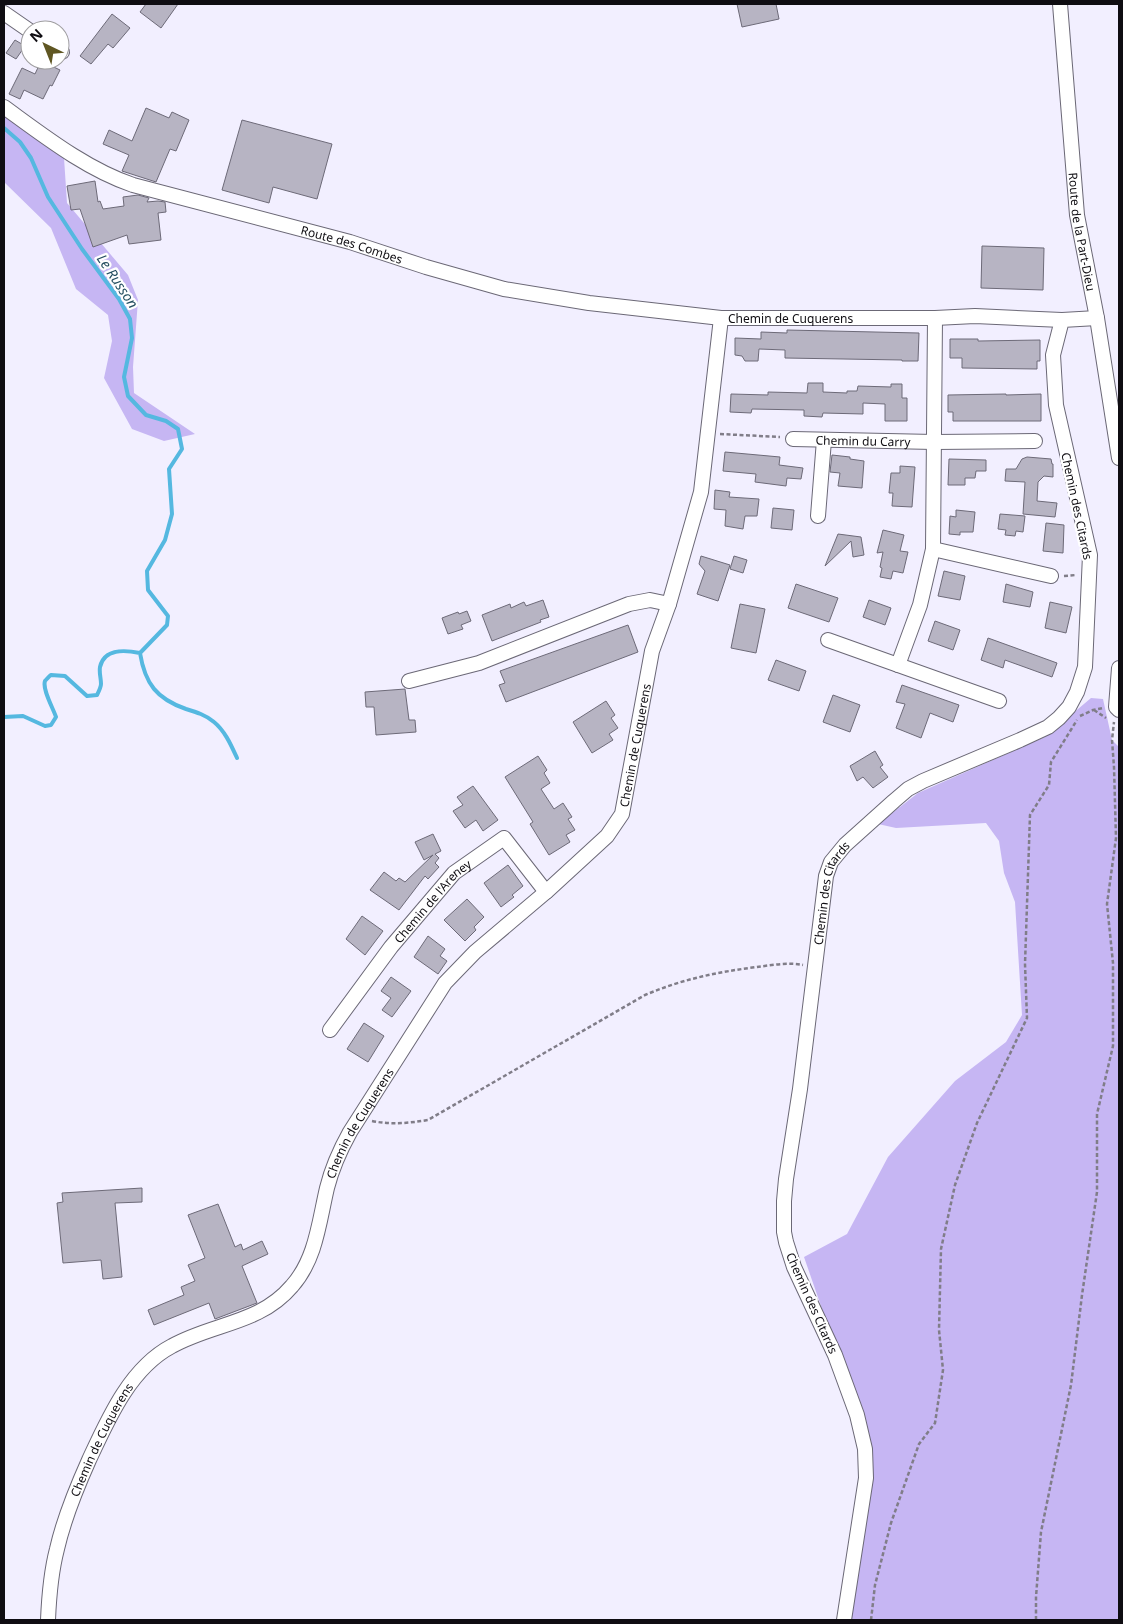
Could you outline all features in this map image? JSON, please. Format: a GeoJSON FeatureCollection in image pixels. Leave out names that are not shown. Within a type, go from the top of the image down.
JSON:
{"type":"FeatureCollection","features":[{"type":"Feature","properties":{"kind":"street","name":"Route de la Part-Dieu"},"geometry":{"type":"LineString","coordinates":[[1060,4],[1077,215],[1097,318],[1119,458]]}},
{"type":"Feature","properties":{"kind":"street"},"geometry":{"type":"LineString","coordinates":[[4,13],[20,24]]}},
{"type":"Feature","properties":{"kind":"street","name":"Route des Combes"},"geometry":{"type":"LineString","coordinates":[[4,107],[76,157],[107,174],[133,185],[350,242],[426,267],[504,289],[589,303],[721,318]]}},
{"type":"Feature","properties":{"kind":"street","name":"Chemin de Cuquerens"},"geometry":{"type":"LineString","coordinates":[[48,1620],[54,1563],[62,1526],[98,1441],[121,1398],[140,1372],[160,1352],[194,1335],[259,1313],[271,1306],[292,1287],[312,1253],[327,1186],[337,1156],[445,983],[475,952],[546,892],[607,836],[622,814],[652,651],[669,604],[693,526],[701,492],[721,318],[935,318],[975,316],[1062,320]]}},
{"type":"Feature","properties":{"kind":"street"},"geometry":{"type":"LineString","coordinates":[[898,665],[920,605],[933,549],[935,318]]}},
{"type":"Feature","properties":{"kind":"street"},"geometry":{"type":"LineString","coordinates":[[1062,320],[1097,318]]}},
{"type":"Feature","properties":{"kind":"street","name":"Chemin des Citards"},"geometry":{"type":"LineString","coordinates":[[844,1620],[866,1478],[865,1449],[856,1415],[835,1355],[789,1255],[784,1232],[786,1179],[800,1089],[826,876],[831,862],[845,845],[908,789],[1048,726],[1069,707],[1077,692],[1085,666],[1090,555],[1056,405],[1053,355],[1062,320]]}},
{"type":"Feature","properties":{"kind":"street","name":"Chemin du Carry"},"geometry":{"type":"LineString","coordinates":[[793,439],[934,442],[1035,441]]}},
{"type":"Feature","properties":{"kind":"street"},"geometry":{"type":"LineString","coordinates":[[818,516],[824,440]]}},
{"type":"Feature","properties":{"kind":"street"},"geometry":{"type":"LineString","coordinates":[[933,549],[1050,576]]}},
{"type":"Feature","properties":{"kind":"street"},"geometry":{"type":"LineString","coordinates":[[409,681],[479,663],[629,604],[650,600],[669,604]]}},
{"type":"Feature","properties":{"kind":"street"},"geometry":{"type":"LineString","coordinates":[[828,640],[999,701]]}},
{"type":"Feature","properties":{"kind":"street"},"geometry":{"type":"LineString","coordinates":[[1116,713],[1119,668]]}},
{"type":"Feature","properties":{"kind":"street","name":"Chemin de l'Areney"},"geometry":{"type":"LineString","coordinates":[[330,1030],[391,947],[454,873],[504,838],[546,892]]}},
{"type":"Feature","properties":{"kind":"path"},"geometry":{"type":"LineString","coordinates":[[708,434],[771,435],[793,439]]}},
{"type":"Feature","properties":{"kind":"path"},"geometry":{"type":"LineString","coordinates":[[1050,576],[1089,575]]}},
{"type":"Feature","properties":{"kind":"path"},"geometry":{"type":"LineString","coordinates":[[871,1620],[875,1585],[891,1523],[919,1444],[936,1423],[943,1370],[938,1330],[941,1248],[955,1185],[976,1123],[1027,1018],[1025,964],[1030,816],[1049,785],[1050,762],[1079,716],[1093,710],[1116,713]]}},
{"type":"Feature","properties":{"kind":"path"},"geometry":{"type":"LineString","coordinates":[[1093,710],[1116,713]]}},
{"type":"Feature","properties":{"kind":"path"},"geometry":{"type":"LineString","coordinates":[[1036,1620],[1040,1532],[1072,1385],[1082,1295],[1097,1192],[1097,1114],[1113,1046],[1112,963],[1107,904],[1116,838],[1112,740],[1116,713]]}},
{"type":"Feature","properties":{"kind":"path"},"geometry":{"type":"LineString","coordinates":[[359,1119],[386,1124],[407,1124],[428,1120],[645,995],[671,984],[719,972],[771,965],[802,964],[815,971]]}},
{"type":"Feature","properties":{"kind":"shaded area"},"geometry":{"type":"Polygon","coordinates":[[[4,107],[64,158],[67,203],[128,275],[138,300],[133,367],[134,393],[195,434],[164,441],[132,429],[104,378],[112,341],[108,315],[76,289],[51,228],[4,182],[4,107]]]}},
{"type":"Feature","properties":{"kind":"shaded area"},"geometry":{"type":"Polygon","coordinates":[[[1091,698],[1103,699],[1112,740],[1119,747],[1119,1620],[848,1620],[866,1436],[804,1257],[847,1234],[888,1157],[955,1081],[1006,1042],[1022,1015],[1015,902],[1004,873],[999,841],[986,823],[896,828],[878,824],[918,793],[1045,737],[1091,698]]]}},
{"type":"Feature","properties":{"kind":"building"},"geometry":{"type":"Polygon","coordinates":[[[146,4],[178,4],[161,28],[140,12],[146,4]]]}},
{"type":"Feature","properties":{"kind":"building"},"geometry":{"type":"Polygon","coordinates":[[[737,4],[776,4],[779,19],[742,27],[737,4]]]}},
{"type":"Feature","properties":{"kind":"building"},"geometry":{"type":"Polygon","coordinates":[[[112,14],[130,28],[113,48],[108,44],[91,64],[80,56],[112,14]]]}},
{"type":"Feature","properties":{"kind":"building"},"geometry":{"type":"Polygon","coordinates":[[[15,40],[20,43],[20,53],[16,59],[6,53],[15,40]]]}},
{"type":"Feature","properties":{"kind":"building"},"geometry":{"type":"Polygon","coordinates":[[[21,70],[35,74],[37,70],[60,70],[43,99],[24,90],[20,99],[9,94],[21,70]]]}},
{"type":"Feature","properties":{"kind":"building"},"geometry":{"type":"Polygon","coordinates":[[[146,108],[169,118],[172,112],[189,120],[176,151],[170,149],[156,182],[122,171],[129,155],[103,144],[109,130],[132,141],[146,108]]]}},
{"type":"Feature","properties":{"kind":"building"},"geometry":{"type":"Polygon","coordinates":[[[242,120],[332,144],[317,199],[273,187],[269,203],[222,190],[242,120]]]}},
{"type":"Feature","properties":{"kind":"building"},"geometry":{"type":"Polygon","coordinates":[[[95,181],[98,202],[100,201],[103,209],[124,206],[123,197],[138,195],[149,198],[147,202],[165,202],[166,212],[158,213],[161,240],[129,244],[127,235],[93,247],[80,209],[71,210],[67,186],[95,181]]]}},
{"type":"Feature","properties":{"kind":"building"},"geometry":{"type":"Polygon","coordinates":[[[982,246],[1044,248],[1043,290],[981,288],[982,246]]]}},
{"type":"Feature","properties":{"kind":"building"},"geometry":{"type":"Polygon","coordinates":[[[787,330],[919,333],[918,361],[785,358],[785,350],[759,349],[758,361],[745,361],[742,356],[735,355],[735,338],[761,339],[761,332],[787,333],[787,330]]]}},
{"type":"Feature","properties":{"kind":"building"},"geometry":{"type":"Polygon","coordinates":[[[950,339],[978,339],[978,341],[1040,340],[1040,361],[1037,361],[1037,369],[962,368],[962,358],[950,358],[950,339]]]}},
{"type":"Feature","properties":{"kind":"building"},"geometry":{"type":"Polygon","coordinates":[[[808,383],[823,383],[823,392],[847,393],[847,391],[857,391],[858,386],[891,387],[891,384],[902,384],[902,398],[907,398],[907,421],[885,421],[885,404],[863,403],[863,414],[823,413],[822,417],[804,416],[804,410],[752,409],[751,413],[730,412],[731,394],[768,395],[768,392],[807,393],[808,383]]]}},
{"type":"Feature","properties":{"kind":"building"},"geometry":{"type":"Polygon","coordinates":[[[1041,394],[1041,421],[953,421],[953,412],[948,412],[948,395],[1041,394]]]}},
{"type":"Feature","properties":{"kind":"building"},"geometry":{"type":"Polygon","coordinates":[[[725,452],[780,457],[779,465],[803,468],[801,479],[787,478],[786,486],[755,482],[756,474],[723,471],[725,452]]]}},
{"type":"Feature","properties":{"kind":"building"},"geometry":{"type":"Polygon","coordinates":[[[832,455],[864,461],[862,488],[838,486],[840,473],[830,472],[832,455]]]}},
{"type":"Feature","properties":{"kind":"building"},"geometry":{"type":"Polygon","coordinates":[[[1027,457],[1051,459],[1053,477],[1044,476],[1038,482],[1037,501],[1057,503],[1055,517],[1023,514],[1025,482],[1005,481],[1006,469],[1016,469],[1022,459],[1027,457]]]}},
{"type":"Feature","properties":{"kind":"building"},"geometry":{"type":"Polygon","coordinates":[[[949,459],[986,460],[986,471],[976,471],[975,478],[965,478],[965,485],[948,485],[949,459]]]}},
{"type":"Feature","properties":{"kind":"building"},"geometry":{"type":"Polygon","coordinates":[[[900,466],[915,467],[912,507],[892,506],[893,493],[889,493],[891,473],[900,473],[900,466]]]}},
{"type":"Feature","properties":{"kind":"building"},"geometry":{"type":"Polygon","coordinates":[[[715,490],[730,492],[729,497],[759,499],[757,516],[745,516],[743,529],[725,526],[726,510],[714,509],[715,490]]]}},
{"type":"Feature","properties":{"kind":"building"},"geometry":{"type":"Polygon","coordinates":[[[773,508],[794,510],[792,530],[771,528],[773,508]]]}},
{"type":"Feature","properties":{"kind":"building"},"geometry":{"type":"Polygon","coordinates":[[[956,510],[975,512],[973,532],[960,532],[960,535],[949,534],[950,516],[956,517],[956,510]]]}},
{"type":"Feature","properties":{"kind":"building"},"geometry":{"type":"Polygon","coordinates":[[[1000,514],[1025,516],[1023,532],[1016,531],[1015,536],[1005,535],[1006,530],[998,529],[1000,514]]]}},
{"type":"Feature","properties":{"kind":"building"},"geometry":{"type":"Polygon","coordinates":[[[1046,523],[1064,525],[1063,553],[1043,551],[1046,523]]]}},
{"type":"Feature","properties":{"kind":"building"},"geometry":{"type":"Polygon","coordinates":[[[883,530],[904,535],[900,551],[908,552],[903,573],[893,571],[891,579],[880,577],[883,552],[877,553],[883,530]]]}},
{"type":"Feature","properties":{"kind":"building"},"geometry":{"type":"Polygon","coordinates":[[[838,534],[861,537],[864,555],[853,557],[851,541],[825,566],[838,534]]]}},
{"type":"Feature","properties":{"kind":"building"},"geometry":{"type":"Polygon","coordinates":[[[701,556],[730,565],[718,601],[697,594],[705,571],[699,564],[701,556]]]}},
{"type":"Feature","properties":{"kind":"building"},"geometry":{"type":"Polygon","coordinates":[[[734,556],[747,560],[743,573],[730,569],[734,556]]]}},
{"type":"Feature","properties":{"kind":"building"},"geometry":{"type":"Polygon","coordinates":[[[944,571],[965,576],[960,600],[938,596],[944,571]]]}},
{"type":"Feature","properties":{"kind":"building"},"geometry":{"type":"Polygon","coordinates":[[[796,584],[838,598],[829,622],[788,608],[796,584]]]}},
{"type":"Feature","properties":{"kind":"building"},"geometry":{"type":"Polygon","coordinates":[[[1006,584],[1033,592],[1030,607],[1003,602],[1006,584]]]}},
{"type":"Feature","properties":{"kind":"building"},"geometry":{"type":"Polygon","coordinates":[[[543,600],[549,617],[540,620],[541,622],[492,641],[482,615],[510,604],[511,608],[524,602],[526,606],[543,600]]]}},
{"type":"Feature","properties":{"kind":"building"},"geometry":{"type":"Polygon","coordinates":[[[869,600],[891,608],[885,625],[863,617],[869,600]]]}},
{"type":"Feature","properties":{"kind":"building"},"geometry":{"type":"Polygon","coordinates":[[[1050,602],[1072,607],[1066,633],[1045,628],[1050,602]]]}},
{"type":"Feature","properties":{"kind":"building"},"geometry":{"type":"Polygon","coordinates":[[[740,604],[765,609],[756,653],[731,648],[740,604]]]}},
{"type":"Feature","properties":{"kind":"building"},"geometry":{"type":"Polygon","coordinates":[[[467,611],[471,621],[461,625],[463,629],[448,634],[442,618],[467,611]]]}},
{"type":"Feature","properties":{"kind":"building"},"geometry":{"type":"Polygon","coordinates":[[[935,621],[960,630],[953,650],[928,641],[935,621]]]}},
{"type":"Feature","properties":{"kind":"building"},"geometry":{"type":"Polygon","coordinates":[[[628,625],[638,652],[506,702],[499,685],[505,683],[500,671],[628,625]]]}},
{"type":"Feature","properties":{"kind":"building"},"geometry":{"type":"Polygon","coordinates":[[[988,638],[1057,663],[1052,677],[1005,660],[1003,668],[981,660],[988,638]]]}},
{"type":"Feature","properties":{"kind":"building"},"geometry":{"type":"Polygon","coordinates":[[[776,660],[806,671],[799,691],[768,680],[776,660]]]}},
{"type":"Feature","properties":{"kind":"building"},"geometry":{"type":"Polygon","coordinates":[[[902,685],[959,705],[953,722],[930,713],[921,738],[896,728],[905,704],[896,702],[902,685]]]}},
{"type":"Feature","properties":{"kind":"building"},"geometry":{"type":"Polygon","coordinates":[[[405,689],[409,720],[415,720],[416,732],[376,735],[374,707],[366,707],[365,692],[405,689]]]}},
{"type":"Feature","properties":{"kind":"building"},"geometry":{"type":"Polygon","coordinates":[[[833,695],[860,705],[850,732],[823,722],[833,695]]]}},
{"type":"Feature","properties":{"kind":"building"},"geometry":{"type":"Polygon","coordinates":[[[606,701],[615,715],[611,718],[618,728],[609,734],[613,740],[592,753],[573,722],[606,701]]]}},
{"type":"Feature","properties":{"kind":"building"},"geometry":{"type":"Polygon","coordinates":[[[875,751],[883,765],[880,767],[888,777],[873,788],[863,777],[857,781],[850,766],[875,751]]]}},
{"type":"Feature","properties":{"kind":"building"},"geometry":{"type":"Polygon","coordinates":[[[538,756],[547,770],[544,773],[550,783],[541,789],[554,809],[563,803],[572,817],[568,819],[575,830],[566,835],[570,842],[549,855],[530,824],[533,822],[505,777],[538,756]]]}},
{"type":"Feature","properties":{"kind":"building"},"geometry":{"type":"Polygon","coordinates":[[[473,786],[498,820],[483,831],[476,820],[465,828],[453,811],[463,805],[457,797],[473,786]]]}},
{"type":"Feature","properties":{"kind":"building"},"geometry":{"type":"Polygon","coordinates":[[[433,834],[441,851],[435,854],[439,858],[435,863],[439,867],[428,879],[425,876],[399,910],[370,890],[384,872],[396,881],[399,878],[405,882],[433,855],[424,860],[415,842],[433,834]]]}},
{"type":"Feature","properties":{"kind":"building"},"geometry":{"type":"Polygon","coordinates":[[[508,865],[523,886],[512,895],[514,897],[501,907],[484,883],[508,865]]]}},
{"type":"Feature","properties":{"kind":"building"},"geometry":{"type":"Polygon","coordinates":[[[467,899],[484,917],[474,927],[476,930],[465,941],[444,920],[467,899]]]}},
{"type":"Feature","properties":{"kind":"building"},"geometry":{"type":"Polygon","coordinates":[[[362,916],[383,931],[365,955],[346,939],[362,916]]]}},
{"type":"Feature","properties":{"kind":"building"},"geometry":{"type":"Polygon","coordinates":[[[428,936],[445,949],[440,956],[447,961],[438,974],[414,957],[428,936]]]}},
{"type":"Feature","properties":{"kind":"building"},"geometry":{"type":"Polygon","coordinates":[[[391,977],[411,991],[392,1017],[382,1010],[391,998],[381,991],[391,977]]]}},
{"type":"Feature","properties":{"kind":"building"},"geometry":{"type":"Polygon","coordinates":[[[364,1023],[384,1036],[368,1062],[347,1049],[364,1023]]]}},
{"type":"Feature","properties":{"kind":"building"},"geometry":{"type":"Polygon","coordinates":[[[142,1188],[142,1202],[115,1203],[122,1277],[103,1279],[101,1260],[63,1263],[57,1203],[63,1202],[62,1193],[142,1188]]]}},
{"type":"Feature","properties":{"kind":"building"},"geometry":{"type":"Polygon","coordinates":[[[218,1204],[235,1247],[241,1244],[243,1250],[262,1241],[268,1254],[242,1266],[257,1303],[215,1319],[209,1303],[154,1325],[148,1310],[184,1295],[181,1287],[195,1281],[188,1265],[205,1258],[188,1215],[218,1204]]]}},
{"type":"Feature","properties":{"kind":"waterway","name":"Le Russon"},"geometry":{"type":"LineString","coordinates":[[4,128],[20,142],[31,158],[48,197],[82,249],[119,299],[130,319],[132,338],[124,377],[128,396],[146,415],[166,421],[178,429],[182,449],[169,469],[172,514],[165,540],[147,571],[148,590],[168,616],[167,625],[140,653],[145,673],[154,689],[176,705],[214,722],[225,734],[237,758]]}},
{"type":"Feature","properties":{"kind":"waterway"},"geometry":{"type":"LineString","coordinates":[[4,717],[23,716],[45,726],[51,725],[56,717],[46,694],[44,684],[50,675],[65,676],[87,696],[97,695],[101,685],[100,667],[106,656],[110,653],[122,651],[140,653]]}}]}
